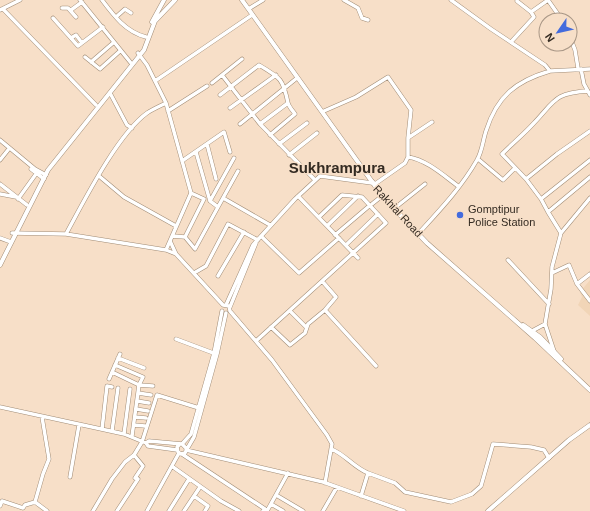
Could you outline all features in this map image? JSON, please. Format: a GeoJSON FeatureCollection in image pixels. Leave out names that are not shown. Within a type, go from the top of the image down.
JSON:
{"type":"FeatureCollection","features":[{"type":"Feature","properties":{"kind":"main road"},"geometry":{"type":"LineString","coordinates":[[161,11],[164,0]]}},
{"type":"Feature","properties":{"kind":"main road"},"geometry":{"type":"LineString","coordinates":[[0,258],[44,176],[68,143],[110,93],[139,54],[154,20],[161,11],[174,0]]}},
{"type":"Feature","properties":{"kind":"main road","name":"Rakhial Road"},"geometry":{"type":"LineString","coordinates":[[243,0],[324,110],[382,196],[419,233],[536,338],[590,389]]}},
{"type":"Feature","properties":{"kind":"main road","name":"Rakhial Road"},"geometry":{"type":"LineString","coordinates":[[243,0],[252,15],[373,183],[419,233],[532,331],[590,389]]}},
{"type":"Feature","properties":{"kind":"main road"},"geometry":{"type":"LineString","coordinates":[[14,233],[27,205],[66,141],[131,63],[144,50],[154,20]]}},
{"type":"Feature","properties":{"kind":"main road"},"geometry":{"type":"LineString","coordinates":[[0,265],[10,241]]}},
{"type":"Feature","properties":{"kind":"main road"},"geometry":{"type":"LineString","coordinates":[[488,511],[568,440],[590,425]]}},
{"type":"Feature","properties":{"kind":"street"},"geometry":{"type":"LineString","coordinates":[[102,0],[116,17],[135,34],[146,37]]}},
{"type":"Feature","properties":{"kind":"street"},"geometry":{"type":"LineString","coordinates":[[250,8],[263,0]]}},
{"type":"Feature","properties":{"kind":"street"},"geometry":{"type":"LineString","coordinates":[[344,0],[358,8],[362,18],[368,20]]}},
{"type":"Feature","properties":{"kind":"street"},"geometry":{"type":"LineString","coordinates":[[451,0],[545,65],[550,71]]}},
{"type":"Feature","properties":{"kind":"street"},"geometry":{"type":"LineString","coordinates":[[531,12],[548,0],[556,12]]}},
{"type":"Feature","properties":{"kind":"street"},"geometry":{"type":"LineString","coordinates":[[17,1],[1,10],[96,105]]}},
{"type":"Feature","properties":{"kind":"street"},"geometry":{"type":"LineString","coordinates":[[71,10],[81,1],[103,27],[113,43],[131,63]]}},
{"type":"Feature","properties":{"kind":"street"},"geometry":{"type":"LineString","coordinates":[[511,42],[534,17],[531,12],[517,1]]}},
{"type":"Feature","properties":{"kind":"street"},"geometry":{"type":"LineString","coordinates":[[62,8],[68,8],[76,17]]}},
{"type":"Feature","properties":{"kind":"street"},"geometry":{"type":"LineString","coordinates":[[116,17],[125,9],[131,14]]}},
{"type":"Feature","properties":{"kind":"street"},"geometry":{"type":"LineString","coordinates":[[155,81],[252,15]]}},
{"type":"Feature","properties":{"kind":"street"},"geometry":{"type":"LineString","coordinates":[[53,18],[77,45],[82,43],[103,27]]}},
{"type":"Feature","properties":{"kind":"street"},"geometry":{"type":"LineString","coordinates":[[71,38],[76,35],[82,43]]}},
{"type":"Feature","properties":{"kind":"street"},"geometry":{"type":"LineString","coordinates":[[91,62],[113,43]]}},
{"type":"Feature","properties":{"kind":"street"},"geometry":{"type":"LineString","coordinates":[[85,57],[100,68],[120,51]]}},
{"type":"Feature","properties":{"kind":"street"},"geometry":{"type":"LineString","coordinates":[[575,52],[579,68],[590,96]]}},
{"type":"Feature","properties":{"kind":"street"},"geometry":{"type":"LineString","coordinates":[[139,54],[155,81],[166,104],[191,193],[166,250]]}},
{"type":"Feature","properties":{"kind":"street"},"geometry":{"type":"LineString","coordinates":[[212,83],[242,59]]}},
{"type":"Feature","properties":{"kind":"street"},"geometry":{"type":"LineString","coordinates":[[220,95],[259,65],[276,75],[286,88],[288,103],[294,115],[270,135]]}},
{"type":"Feature","properties":{"kind":"street"},"geometry":{"type":"LineString","coordinates":[[419,233],[428,221],[450,200],[458,186],[478,159],[489,120],[500,100],[517,85],[534,76],[550,71],[579,68],[590,69]]}},
{"type":"Feature","properties":{"kind":"street"},"geometry":{"type":"LineString","coordinates":[[222,75],[253,113],[260,124],[315,180]]}},
{"type":"Feature","properties":{"kind":"street"},"geometry":{"type":"LineString","coordinates":[[230,108],[276,75]]}},
{"type":"Feature","properties":{"kind":"street"},"geometry":{"type":"LineString","coordinates":[[180,452],[186,449],[194,437],[216,353],[224,312],[253,245],[298,196],[320,176],[373,183],[405,163],[408,157],[408,138],[411,110],[388,77],[356,97],[324,110]]}},
{"type":"Feature","properties":{"kind":"street"},"geometry":{"type":"LineString","coordinates":[[240,124],[297,78]]}},
{"type":"Feature","properties":{"kind":"street"},"geometry":{"type":"LineString","coordinates":[[168,111],[207,86]]}},
{"type":"Feature","properties":{"kind":"street"},"geometry":{"type":"LineString","coordinates":[[561,233],[541,198],[526,179],[502,154],[535,123],[554,101],[569,92],[588,91]]}},
{"type":"Feature","properties":{"kind":"street"},"geometry":{"type":"LineString","coordinates":[[110,93],[127,125],[132,128]]}},
{"type":"Feature","properties":{"kind":"street"},"geometry":{"type":"LineString","coordinates":[[260,124],[288,103]]}},
{"type":"Feature","properties":{"kind":"street"},"geometry":{"type":"LineString","coordinates":[[66,234],[113,152],[132,128],[146,114],[166,104]]}},
{"type":"Feature","properties":{"kind":"street"},"geometry":{"type":"LineString","coordinates":[[408,138],[432,122]]}},
{"type":"Feature","properties":{"kind":"street"},"geometry":{"type":"LineString","coordinates":[[279,144],[307,123]]}},
{"type":"Feature","properties":{"kind":"street"},"geometry":{"type":"LineString","coordinates":[[526,179],[557,154],[590,131]]}},
{"type":"Feature","properties":{"kind":"street"},"geometry":{"type":"LineString","coordinates":[[182,161],[224,132],[230,152]]}},
{"type":"Feature","properties":{"kind":"street"},"geometry":{"type":"LineString","coordinates":[[289,155],[317,133]]}},
{"type":"Feature","properties":{"kind":"street"},"geometry":{"type":"LineString","coordinates":[[0,140],[36,174],[44,176]]}},
{"type":"Feature","properties":{"kind":"street"},"geometry":{"type":"LineString","coordinates":[[0,143],[44,176]]}},
{"type":"Feature","properties":{"kind":"street"},"geometry":{"type":"LineString","coordinates":[[207,144],[216,179]]}},
{"type":"Feature","properties":{"kind":"street"},"geometry":{"type":"LineString","coordinates":[[0,160],[8,150]]}},
{"type":"Feature","properties":{"kind":"street"},"geometry":{"type":"LineString","coordinates":[[196,152],[210,201]]}},
{"type":"Feature","properties":{"kind":"street"},"geometry":{"type":"LineString","coordinates":[[408,157],[416,158],[432,167],[458,186]]}},
{"type":"Feature","properties":{"kind":"street"},"geometry":{"type":"LineString","coordinates":[[210,201],[234,158]]}},
{"type":"Feature","properties":{"kind":"street"},"geometry":{"type":"LineString","coordinates":[[478,159],[503,180],[515,168]]}},
{"type":"Feature","properties":{"kind":"street"},"geometry":{"type":"LineString","coordinates":[[541,198],[590,160]]}},
{"type":"Feature","properties":{"kind":"street"},"geometry":{"type":"LineString","coordinates":[[172,236],[185,237],[195,249],[238,171]]}},
{"type":"Feature","properties":{"kind":"street"},"geometry":{"type":"LineString","coordinates":[[17,198],[36,174]]}},
{"type":"Feature","properties":{"kind":"street"},"geometry":{"type":"LineString","coordinates":[[99,176],[124,197],[176,226]]}},
{"type":"Feature","properties":{"kind":"street"},"geometry":{"type":"LineString","coordinates":[[548,212],[590,177]]}},
{"type":"Feature","properties":{"kind":"street"},"geometry":{"type":"LineString","coordinates":[[0,184],[27,205]]}},
{"type":"Feature","properties":{"kind":"street"},"geometry":{"type":"LineString","coordinates":[[396,208],[425,184]]}},
{"type":"Feature","properties":{"kind":"street"},"geometry":{"type":"LineString","coordinates":[[191,193],[210,201],[218,207]]}},
{"type":"Feature","properties":{"kind":"street"},"geometry":{"type":"LineString","coordinates":[[0,194],[17,198]]}},
{"type":"Feature","properties":{"kind":"street"},"geometry":{"type":"LineString","coordinates":[[256,341],[386,223],[362,197],[358,196],[342,195],[319,216]]}},
{"type":"Feature","properties":{"kind":"street"},"geometry":{"type":"LineString","coordinates":[[298,196],[358,258]]}},
{"type":"Feature","properties":{"kind":"street"},"geometry":{"type":"LineString","coordinates":[[327,226],[358,196]]}},
{"type":"Feature","properties":{"kind":"street"},"geometry":{"type":"LineString","coordinates":[[372,204],[382,196]]}},
{"type":"Feature","properties":{"kind":"street"},"geometry":{"type":"LineString","coordinates":[[223,198],[270,225]]}},
{"type":"Feature","properties":{"kind":"street"},"geometry":{"type":"LineString","coordinates":[[554,352],[545,324],[549,304],[552,267],[561,233],[590,198]]}},
{"type":"Feature","properties":{"kind":"street"},"geometry":{"type":"LineString","coordinates":[[185,237],[204,199]]}},
{"type":"Feature","properties":{"kind":"street"},"geometry":{"type":"LineString","coordinates":[[336,235],[368,207]]}},
{"type":"Feature","properties":{"kind":"street"},"geometry":{"type":"LineString","coordinates":[[346,245],[378,214]]}},
{"type":"Feature","properties":{"kind":"street"},"geometry":{"type":"LineString","coordinates":[[194,273],[206,266],[228,224],[244,232],[257,242]]}},
{"type":"Feature","properties":{"kind":"street"},"geometry":{"type":"LineString","coordinates":[[218,276],[244,232]]}},
{"type":"Feature","properties":{"kind":"street"},"geometry":{"type":"LineString","coordinates":[[14,233],[66,234],[166,250],[176,254]]}},
{"type":"Feature","properties":{"kind":"street"},"geometry":{"type":"LineString","coordinates":[[261,236],[299,273],[339,238]]}},
{"type":"Feature","properties":{"kind":"street"},"geometry":{"type":"LineString","coordinates":[[0,238],[10,241]]}},
{"type":"Feature","properties":{"kind":"street"},"geometry":{"type":"LineString","coordinates":[[170,241],[176,254],[227,307],[256,341],[327,435],[332,444],[325,483]]}},
{"type":"Feature","properties":{"kind":"street"},"geometry":{"type":"LineString","coordinates":[[508,260],[549,304]]}},
{"type":"Feature","properties":{"kind":"street"},"geometry":{"type":"LineString","coordinates":[[552,273],[569,265],[577,284],[590,301]]}},
{"type":"Feature","properties":{"kind":"street"},"geometry":{"type":"LineString","coordinates":[[577,284],[590,274]]}},
{"type":"Feature","properties":{"kind":"street"},"geometry":{"type":"LineString","coordinates":[[271,327],[290,345],[305,333],[306,327],[325,310],[336,297],[322,281]]}},
{"type":"Feature","properties":{"kind":"street"},"geometry":{"type":"LineString","coordinates":[[224,312],[227,307]]}},
{"type":"Feature","properties":{"kind":"street"},"geometry":{"type":"LineString","coordinates":[[290,310],[306,327]]}},
{"type":"Feature","properties":{"kind":"street"},"geometry":{"type":"LineString","coordinates":[[325,310],[376,366]]}},
{"type":"Feature","properties":{"kind":"street"},"geometry":{"type":"LineString","coordinates":[[532,331],[545,324]]}},
{"type":"Feature","properties":{"kind":"street"},"geometry":{"type":"LineString","coordinates":[[176,339],[216,353]]}},
{"type":"Feature","properties":{"kind":"street"},"geometry":{"type":"LineString","coordinates":[[147,511],[173,467],[180,452],[181,445],[191,434],[216,353]]}},
{"type":"Feature","properties":{"kind":"street"},"geometry":{"type":"LineString","coordinates":[[109,379],[120,354]]}},
{"type":"Feature","properties":{"kind":"street"},"geometry":{"type":"LineString","coordinates":[[118,358],[144,368]]}},
{"type":"Feature","properties":{"kind":"street"},"geometry":{"type":"LineString","coordinates":[[126,379],[133,364]]}},
{"type":"Feature","properties":{"kind":"street"},"geometry":{"type":"LineString","coordinates":[[115,365],[143,377],[139,384],[132,436]]}},
{"type":"Feature","properties":{"kind":"street"},"geometry":{"type":"LineString","coordinates":[[112,372],[139,384],[153,386]]}},
{"type":"Feature","properties":{"kind":"street"},"geometry":{"type":"LineString","coordinates":[[102,430],[107,386],[112,387]]}},
{"type":"Feature","properties":{"kind":"street"},"geometry":{"type":"LineString","coordinates":[[112,432],[118,388]]}},
{"type":"Feature","properties":{"kind":"street"},"geometry":{"type":"LineString","coordinates":[[124,434],[130,389]]}},
{"type":"Feature","properties":{"kind":"street"},"geometry":{"type":"LineString","coordinates":[[138,394],[151,395]]}},
{"type":"Feature","properties":{"kind":"street"},"geometry":{"type":"LineString","coordinates":[[93,511],[121,468],[144,442],[157,395],[199,408]]}},
{"type":"Feature","properties":{"kind":"street"},"geometry":{"type":"LineString","coordinates":[[137,401],[149,403]]}},
{"type":"Feature","properties":{"kind":"street"},"geometry":{"type":"LineString","coordinates":[[0,407],[132,436],[144,442],[148,446],[180,452],[266,510],[271,504],[288,473]]}},
{"type":"Feature","properties":{"kind":"street"},"geometry":{"type":"LineString","coordinates":[[136,409],[148,410]]}},
{"type":"Feature","properties":{"kind":"street"},"geometry":{"type":"LineString","coordinates":[[35,502],[49,459],[42,417]]}},
{"type":"Feature","properties":{"kind":"street"},"geometry":{"type":"LineString","coordinates":[[135,418],[146,418]]}},
{"type":"Feature","properties":{"kind":"street"},"geometry":{"type":"LineString","coordinates":[[70,477],[79,425]]}},
{"type":"Feature","properties":{"kind":"street"},"geometry":{"type":"LineString","coordinates":[[134,425],[145,426]]}},
{"type":"Feature","properties":{"kind":"street"},"geometry":{"type":"LineString","coordinates":[[144,442],[149,441],[181,445],[186,449],[288,473],[325,483],[404,511]]}},
{"type":"Feature","properties":{"kind":"street"},"geometry":{"type":"LineString","coordinates":[[331,449],[340,452],[356,468],[395,483],[405,492],[451,502],[472,494],[481,486],[493,444],[544,450],[549,458]]}},
{"type":"Feature","properties":{"kind":"street"},"geometry":{"type":"LineString","coordinates":[[116,511],[138,479],[135,478],[143,466],[134,455]]}},
{"type":"Feature","properties":{"kind":"street"},"geometry":{"type":"LineString","coordinates":[[173,467],[239,511]]}},
{"type":"Feature","properties":{"kind":"street"},"geometry":{"type":"LineString","coordinates":[[361,496],[368,473]]}},
{"type":"Feature","properties":{"kind":"street"},"geometry":{"type":"LineString","coordinates":[[169,511],[189,479]]}},
{"type":"Feature","properties":{"kind":"street"},"geometry":{"type":"LineString","coordinates":[[184,511],[200,486]]}},
{"type":"Feature","properties":{"kind":"street"},"geometry":{"type":"LineString","coordinates":[[323,511],[337,487]]}},
{"type":"Feature","properties":{"kind":"street"},"geometry":{"type":"LineString","coordinates":[[276,495],[303,511]]}},
{"type":"Feature","properties":{"kind":"street"},"geometry":{"type":"LineString","coordinates":[[194,496],[208,506],[205,511]]}},
{"type":"Feature","properties":{"kind":"street"},"geometry":{"type":"LineString","coordinates":[[0,506],[2,501],[23,508],[25,505],[35,502]]}},
{"type":"Feature","properties":{"kind":"street"},"geometry":{"type":"LineString","coordinates":[[35,502],[47,511]]}},
{"type":"Feature","properties":{"kind":"street"},"geometry":{"type":"LineString","coordinates":[[271,504],[283,511]]}},
{"type":"Feature","properties":{"kind":"shaded area"},"geometry":{"type":"Polygon","coordinates":[[[590,280],[590,316],[578,305],[582,297],[580,292],[590,280]]]}},
{"type":"Feature","properties":{"kind":"place","name":"Gomptipur Police Station"},"geometry":{"type":"Point","coordinates":[460,215]}},
{"type":"Feature","properties":{"kind":"district","name":"Sukhrampura"},"geometry":{"type":"Point","coordinates":[337,167]}}]}
